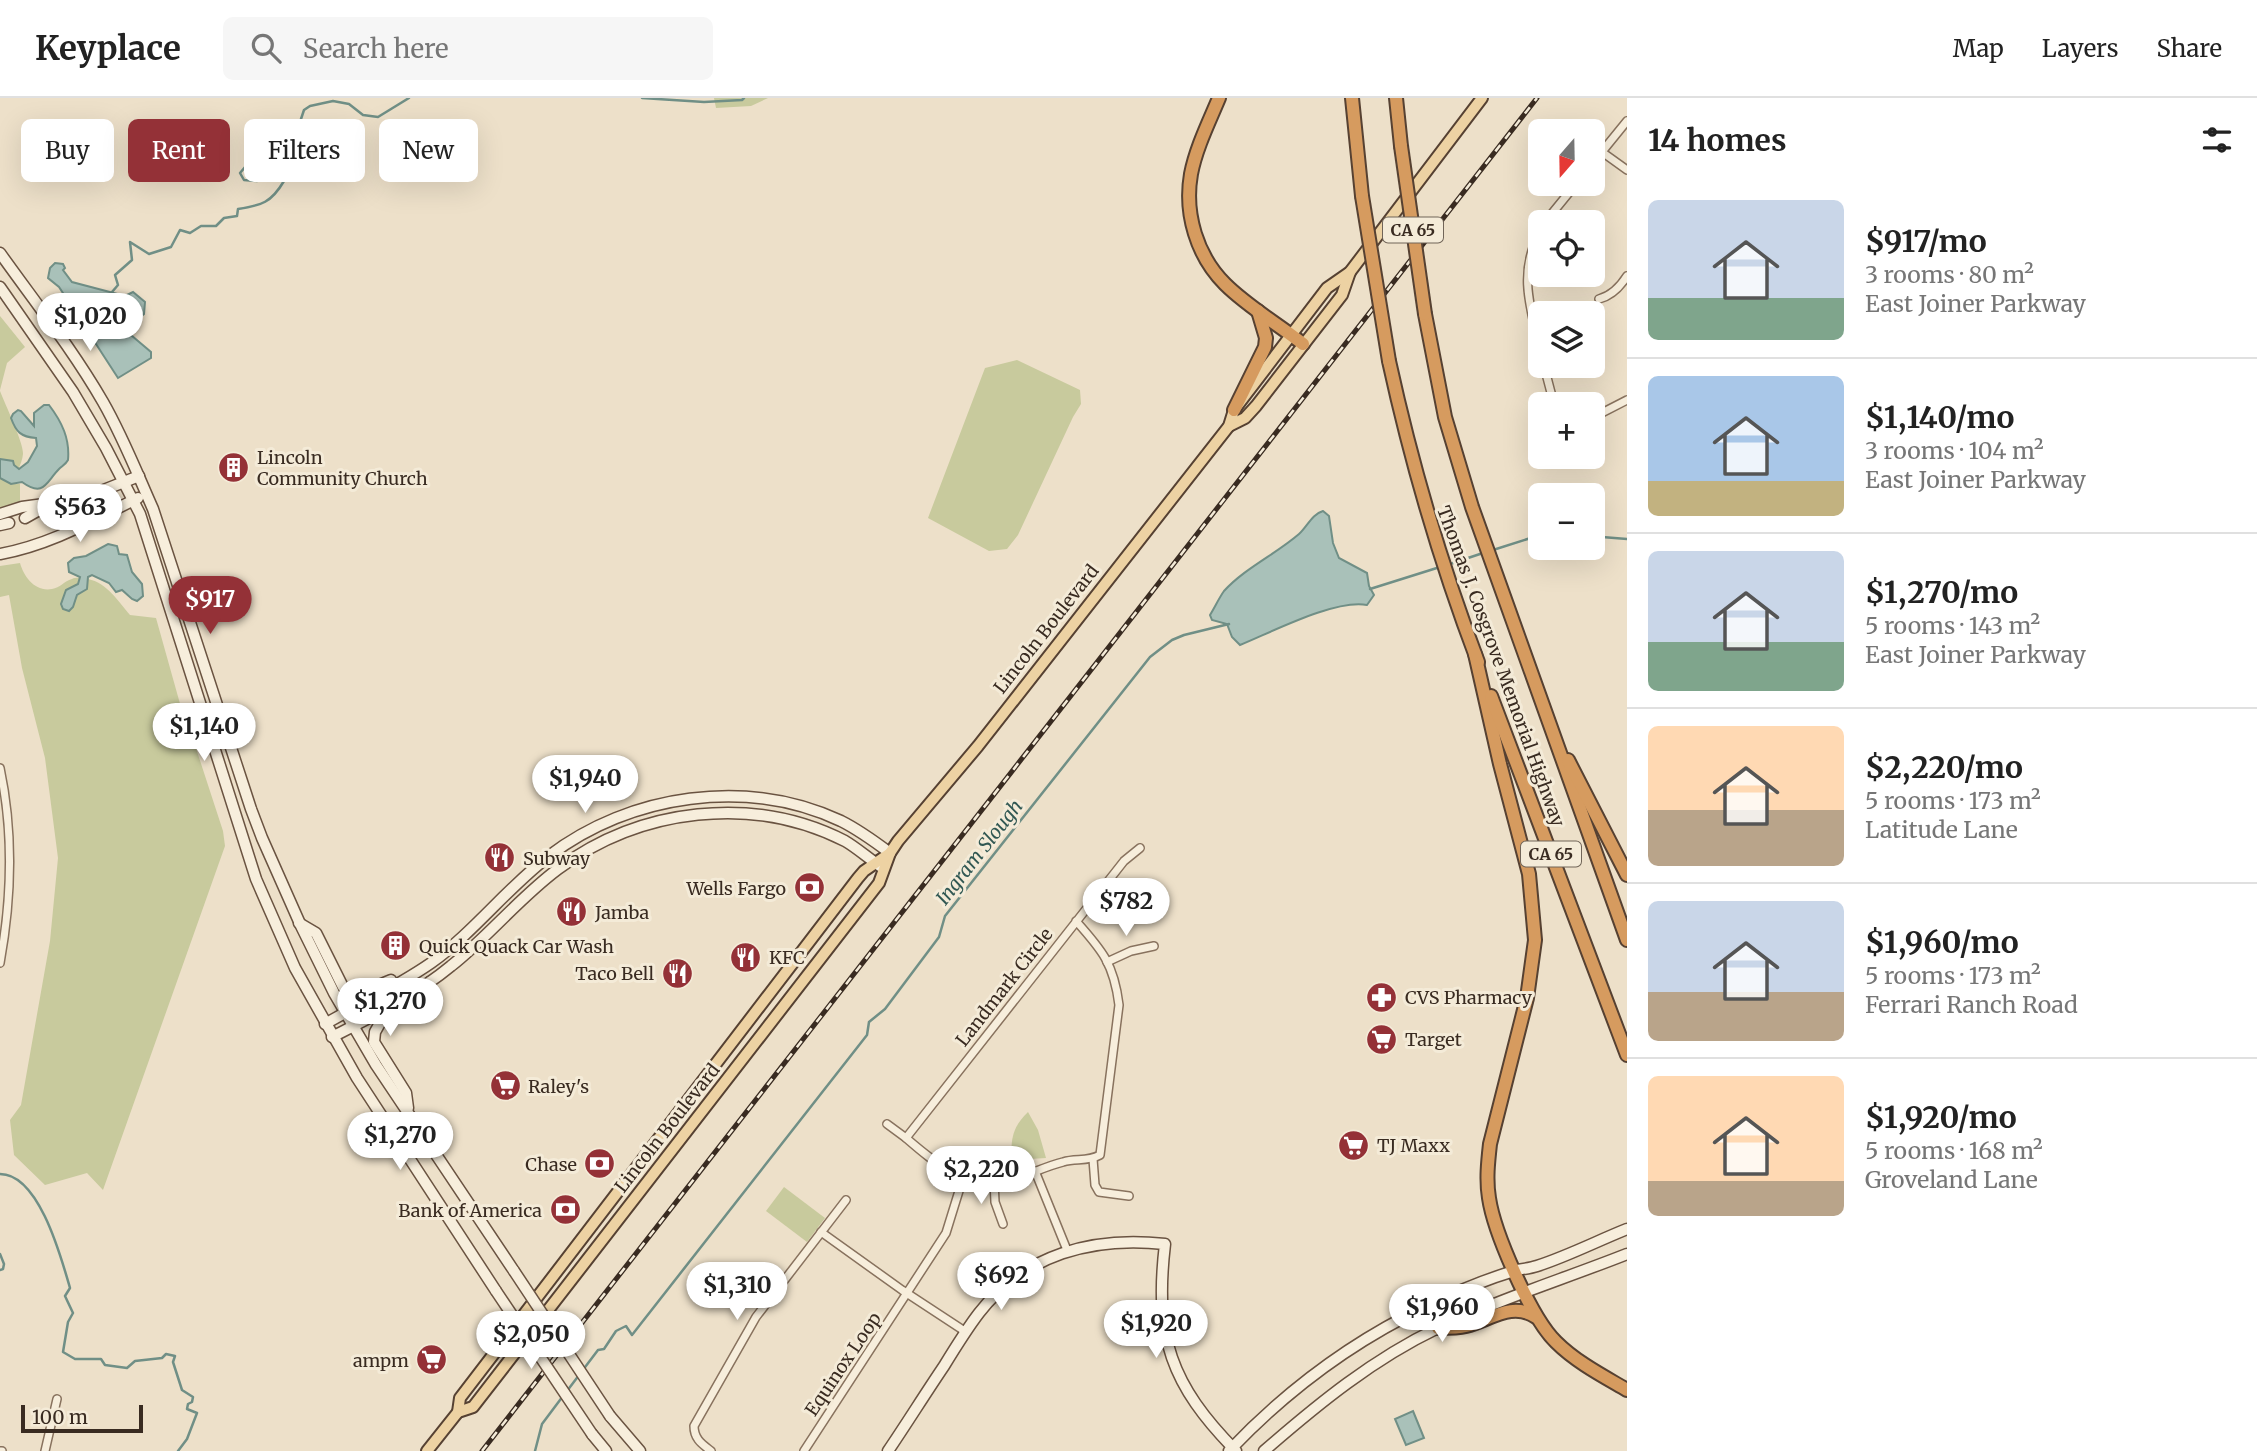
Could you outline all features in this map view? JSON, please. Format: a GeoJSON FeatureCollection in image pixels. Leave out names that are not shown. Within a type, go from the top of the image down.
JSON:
{"type":"FeatureCollection","features":[{"type":"Feature","properties":{"kind":"highway"},"geometry":{"type":"LineString","coordinates":[[1219,98],[1191,175],[1190,208],[1195,238],[1207,262],[1226,285],[1303,344]]}},
{"type":"Feature","properties":{"kind":"highway","name":"Thomas J. Cosgrove Memorial Highway"},"geometry":{"type":"LineString","coordinates":[[1352,98],[1362,196],[1389,361],[1428,521],[1463,624],[1627,1055]]}},
{"type":"Feature","properties":{"kind":"highway","name":"Thomas J. Cosgrove Memorial Highway"},"geometry":{"type":"LineString","coordinates":[[1396,98],[1425,314],[1445,417],[1472,508],[1627,940]]}},
{"type":"Feature","properties":{"kind":"highway"},"geometry":{"type":"LineString","coordinates":[[1234,410],[1265,346],[1266,338],[1258,310]]}},
{"type":"Feature","properties":{"kind":"highway"},"geometry":{"type":"LineString","coordinates":[[1475,654],[1500,764],[1527,863],[1535,940],[1527,998],[1498,1107],[1488,1165],[1489,1200],[1514,1271],[1536,1317],[1569,1354],[1627,1390]]}},
{"type":"Feature","properties":{"kind":"highway"},"geometry":{"type":"LineString","coordinates":[[1544,712],[1627,875]]}},
{"type":"Feature","properties":{"kind":"highway"},"geometry":{"type":"LineString","coordinates":[[1438,1328],[1465,1326],[1512,1310],[1522,1310],[1536,1317]]}},
{"type":"Feature","properties":{"kind":"main road","name":"Lincoln Boulevard"},"geometry":{"type":"LineString","coordinates":[[457,1412],[473,1406],[482,1396],[879,883],[880,866],[890,853],[978,746],[1229,426],[1234,410],[1327,288],[1350,272],[1482,98]]}},
{"type":"Feature","properties":{"kind":"main road"},"geometry":{"type":"LineString","coordinates":[[0,253],[91,381],[117,427],[153,509],[256,823],[299,923],[345,1013],[610,1416],[640,1451]]}},
{"type":"Feature","properties":{"kind":"main road","name":"Lincoln Boulevard"},"geometry":{"type":"LineString","coordinates":[[1229,426],[1245,418],[1342,295],[1350,272]]}},
{"type":"Feature","properties":{"kind":"main road"},"geometry":{"type":"LineString","coordinates":[[0,288],[73,392],[133,500],[157,566],[263,898],[290,957],[332,1037],[496,1290],[606,1451]]}},
{"type":"Feature","properties":{"kind":"main road"},"geometry":{"type":"LineString","coordinates":[[0,514],[22,507],[81,499],[139,476]]}},
{"type":"Feature","properties":{"kind":"main road"},"geometry":{"type":"LineString","coordinates":[[0,554],[60,537],[146,493]]}},
{"type":"Feature","properties":{"kind":"main road"},"geometry":{"type":"LineString","coordinates":[[25,518],[52,503]]}},
{"type":"Feature","properties":{"kind":"main road"},"geometry":{"type":"LineString","coordinates":[[325,1024],[424,967],[459,939],[548,856],[615,818],[659,804],[708,797],[775,801],[818,812],[840,821],[890,853]]}},
{"type":"Feature","properties":{"kind":"main road"},"geometry":{"type":"LineString","coordinates":[[332,1037],[430,982],[470,950],[558,869],[607,839],[645,824],[708,814],[734,813],[773,817],[813,827],[834,836],[880,866]]}},
{"type":"Feature","properties":{"kind":"main road","name":"Lincoln Boulevard"},"geometry":{"type":"LineString","coordinates":[[427,1451],[457,1412],[460,1398],[858,878],[864,871],[880,866]]}},
{"type":"Feature","properties":{"kind":"main road"},"geometry":{"type":"LineString","coordinates":[[299,923],[316,933],[343,987],[352,991],[362,992],[424,967]]}},
{"type":"Feature","properties":{"kind":"main road"},"geometry":{"type":"LineString","coordinates":[[408,1112],[406,1093],[374,1042],[375,1032],[380,1023],[426,997],[430,982]]}},
{"type":"Feature","properties":{"kind":"main road"},"geometry":{"type":"LineString","coordinates":[[888,1451],[980,1312],[1006,1286],[1034,1266],[1067,1250],[1116,1241],[1165,1244],[1161,1298],[1171,1357],[1195,1406],[1233,1450],[1287,1397],[1355,1346],[1429,1304],[1514,1271],[1537,1266],[1627,1229]]}},
{"type":"Feature","properties":{"kind":"main road"},"geometry":{"type":"LineString","coordinates":[[1264,1451],[1340,1388],[1438,1328],[1627,1254]]}},
{"type":"Feature","properties":{"kind":"street"},"geometry":{"type":"LineString","coordinates":[[1605,148],[1627,121]]}},
{"type":"Feature","properties":{"kind":"street"},"geometry":{"type":"LineString","coordinates":[[1605,154],[1627,170]]}},
{"type":"Feature","properties":{"kind":"street"},"geometry":{"type":"LineString","coordinates":[[1555,210],[1566,196]]}},
{"type":"Feature","properties":{"kind":"street"},"geometry":{"type":"LineString","coordinates":[[1528,262],[1527,288],[1530,301]]}},
{"type":"Feature","properties":{"kind":"street"},"geometry":{"type":"LineString","coordinates":[[1599,299],[1607,297],[1627,276]]}},
{"type":"Feature","properties":{"kind":"street"},"geometry":{"type":"LineString","coordinates":[[1605,411],[1627,400]]}},
{"type":"Feature","properties":{"kind":"street"},"geometry":{"type":"LineString","coordinates":[[0,768],[11,883],[0,963]]}},
{"type":"Feature","properties":{"kind":"street"},"geometry":{"type":"LineString","coordinates":[[1076,921],[1124,861],[1140,848]]}},
{"type":"Feature","properties":{"kind":"street","name":"Landmark Circle"},"geometry":{"type":"LineString","coordinates":[[906,1138],[1076,921],[1102,951],[1117,989],[1119,1005],[1100,1155],[1093,1159]]}},
{"type":"Feature","properties":{"kind":"street"},"geometry":{"type":"LineString","coordinates":[[1107,962],[1131,950],[1154,946]]}},
{"type":"Feature","properties":{"kind":"street"},"geometry":{"type":"LineString","coordinates":[[887,1124],[935,1164],[963,1178],[1010,1180],[1065,1161],[1093,1159],[1095,1185],[1099,1192],[1129,1196]]}},
{"type":"Feature","properties":{"kind":"street"},"geometry":{"type":"LineString","coordinates":[[1035,1171],[1067,1250]]}},
{"type":"Feature","properties":{"kind":"street","name":"Equinox Loop"},"geometry":{"type":"LineString","coordinates":[[804,1451],[946,1233],[963,1178]]}},
{"type":"Feature","properties":{"kind":"street"},"geometry":{"type":"LineString","coordinates":[[994,1181],[995,1202],[1003,1224]]}},
{"type":"Feature","properties":{"kind":"street"},"geometry":{"type":"LineString","coordinates":[[711,1451],[698,1440],[694,1426],[756,1317],[846,1200]]}},
{"type":"Feature","properties":{"kind":"street"},"geometry":{"type":"LineString","coordinates":[[821,1232],[966,1332]]}},
{"type":"Feature","properties":{"kind":"street"},"geometry":{"type":"LineString","coordinates":[[45,1451],[57,1399]]}},
{"type":"Feature","properties":{"kind":"green space"},"geometry":{"type":"Polygon","coordinates":[[[714,98],[768,98],[751,106],[716,108],[714,98]]]}},
{"type":"Feature","properties":{"kind":"green space"},"geometry":{"type":"Polygon","coordinates":[[[0,316],[25,347],[7,363],[0,390],[0,316]]]}},
{"type":"Feature","properties":{"kind":"green space"},"geometry":{"type":"Polygon","coordinates":[[[1017,360],[1080,390],[1081,404],[1018,535],[1007,549],[989,551],[928,518],[985,368],[1017,360]]]}},
{"type":"Feature","properties":{"kind":"green space"},"geometry":{"type":"Polygon","coordinates":[[[0,391],[23,454],[20,466],[9,484],[20,484],[20,502],[0,508],[0,391]]]}},
{"type":"Feature","properties":{"kind":"green space"},"geometry":{"type":"Polygon","coordinates":[[[20,563],[27,578],[35,586],[55,588],[74,578],[88,579],[106,588],[130,615],[156,618],[184,718],[223,831],[225,846],[103,1190],[87,1173],[45,1185],[14,1155],[10,1120],[21,1105],[50,941],[58,858],[45,758],[22,668],[9,595],[0,597],[0,566],[20,563]]]}},
{"type":"Feature","properties":{"kind":"green space"},"geometry":{"type":"Polygon","coordinates":[[[1028,1112],[1038,1130],[1046,1158],[1030,1159],[1013,1172],[1012,1140],[1017,1126],[1028,1112]]]}},
{"type":"Feature","properties":{"kind":"green space"},"geometry":{"type":"Polygon","coordinates":[[[784,1187],[825,1218],[807,1242],[766,1211],[784,1187]]]}},
{"type":"Feature","properties":{"kind":"water"},"geometry":{"type":"Polygon","coordinates":[[[55,263],[63,264],[63,270],[72,282],[125,296],[133,292],[145,302],[144,314],[125,330],[151,352],[151,358],[118,378],[59,287],[48,278],[50,268],[55,263]]]}},
{"type":"Feature","properties":{"kind":"water"},"geometry":{"type":"Polygon","coordinates":[[[44,405],[49,405],[61,424],[68,445],[68,460],[40,488],[29,487],[22,482],[11,484],[0,478],[0,459],[13,461],[19,469],[28,462],[37,446],[36,438],[20,433],[11,418],[18,410],[21,411],[34,426],[34,413],[44,405]]]}},
{"type":"Feature","properties":{"kind":"water"},"geometry":{"type":"Polygon","coordinates":[[[1323,511],[1329,516],[1333,543],[1339,558],[1367,573],[1374,595],[1367,605],[1354,604],[1321,612],[1240,645],[1232,637],[1227,624],[1212,620],[1210,615],[1222,594],[1241,575],[1299,534],[1323,511]]]}},
{"type":"Feature","properties":{"kind":"water"},"geometry":{"type":"Polygon","coordinates":[[[108,544],[117,546],[119,554],[127,555],[132,572],[142,584],[143,596],[137,601],[132,599],[122,590],[116,592],[109,583],[92,575],[88,577],[87,589],[77,595],[73,607],[69,611],[63,609],[61,604],[66,590],[78,584],[80,577],[69,572],[68,563],[108,544]]]}},
{"type":"Feature","properties":{"kind":"water"},"geometry":{"type":"Polygon","coordinates":[[[1413,1411],[1424,1438],[1406,1445],[1395,1419],[1413,1411]]]}},
{"type":"Feature","properties":{"kind":"waterway"},"geometry":{"type":"LineString","coordinates":[[112,292],[118,285],[115,275],[132,260],[130,242],[149,254],[171,247],[180,230],[190,233],[201,226],[216,226],[224,218],[237,216],[238,209],[260,204],[275,194],[284,181],[282,175],[269,172],[257,181],[244,180],[240,173],[263,146],[317,163],[323,152],[322,138],[311,129],[299,125],[304,110],[310,106],[333,101],[349,104],[363,115],[378,117],[409,98]]}},
{"type":"Feature","properties":{"kind":"waterway"},"geometry":{"type":"LineString","coordinates":[[642,98],[704,102],[744,98]]}},
{"type":"Feature","properties":{"kind":"waterway","name":"Ingram Slough"},"geometry":{"type":"LineString","coordinates":[[1605,537],[1627,539]]}},
{"type":"Feature","properties":{"kind":"waterway","name":"Ingram Slough"},"geometry":{"type":"LineString","coordinates":[[1493,550],[1528,539]]}},
{"type":"Feature","properties":{"kind":"waterway","name":"Ingram Slough"},"geometry":{"type":"LineString","coordinates":[[1450,564],[1483,553]]}},
{"type":"Feature","properties":{"kind":"waterway","name":"Ingram Slough"},"geometry":{"type":"LineString","coordinates":[[1370,589],[1440,567]]}},
{"type":"Feature","properties":{"kind":"waterway","name":"Ingram Slough"},"geometry":{"type":"LineString","coordinates":[[567,1391],[616,1331],[626,1326],[632,1335],[867,1035],[869,1022],[885,1009],[939,937],[945,916],[1150,657],[1172,640],[1229,624]]}},
{"type":"Feature","properties":{"kind":"waterway","name":"Ingram Slough"},"geometry":{"type":"LineString","coordinates":[[0,1174],[14,1178],[26,1187],[46,1219],[61,1257],[70,1288],[65,1296],[73,1313],[68,1322],[63,1352],[75,1359],[101,1359],[105,1365],[127,1368],[135,1361],[162,1358],[166,1354],[175,1356],[173,1362],[182,1390],[193,1397],[187,1409],[197,1413],[187,1439],[178,1451]]}},
{"type":"Feature","properties":{"kind":"waterway","name":"Ingram Slough"},"geometry":{"type":"LineString","coordinates":[[0,1254],[4,1264],[0,1270]]}},
{"type":"Feature","properties":{"kind":"waterway","name":"Ingram Slough"},"geometry":{"type":"LineString","coordinates":[[535,1451],[542,1424],[563,1396]]}},
{"type":"Feature","properties":{"kind":"railway"},"geometry":{"type":"LineString","coordinates":[[482,1451],[1537,98]]}},
{"type":"Feature","properties":{"kind":"place","name":"Lincoln Community Church"},"geometry":{"type":"Point","coordinates":[234,467]}},
{"type":"Feature","properties":{"kind":"place","name":"Subway"},"geometry":{"type":"Point","coordinates":[500,858]}},
{"type":"Feature","properties":{"kind":"place","name":"Wells Fargo"},"geometry":{"type":"Point","coordinates":[809,888]}},
{"type":"Feature","properties":{"kind":"place","name":"Jamba"},"geometry":{"type":"Point","coordinates":[572,912]}},
{"type":"Feature","properties":{"kind":"place","name":"Quick Quack Car Wash"},"geometry":{"type":"Point","coordinates":[396,946]}},
{"type":"Feature","properties":{"kind":"place","name":"KFC"},"geometry":{"type":"Point","coordinates":[746,957]}},
{"type":"Feature","properties":{"kind":"place","name":"Taco Bell"},"geometry":{"type":"Point","coordinates":[677,973]}},
{"type":"Feature","properties":{"kind":"place","name":"CVS Pharmacy"},"geometry":{"type":"Point","coordinates":[1382,997]}},
{"type":"Feature","properties":{"kind":"place","name":"Target"},"geometry":{"type":"Point","coordinates":[1382,1039]}},
{"type":"Feature","properties":{"kind":"place","name":"Raley's"},"geometry":{"type":"Point","coordinates":[505,1086]}},
{"type":"Feature","properties":{"kind":"place","name":"TJ Maxx"},"geometry":{"type":"Point","coordinates":[1354,1145]}},
{"type":"Feature","properties":{"kind":"place","name":"Chase"},"geometry":{"type":"Point","coordinates":[600,1164]}},
{"type":"Feature","properties":{"kind":"place","name":"Bank of America"},"geometry":{"type":"Point","coordinates":[565,1210]}},
{"type":"Feature","properties":{"kind":"place","name":"ampm"},"geometry":{"type":"Point","coordinates":[432,1360]}}]}
